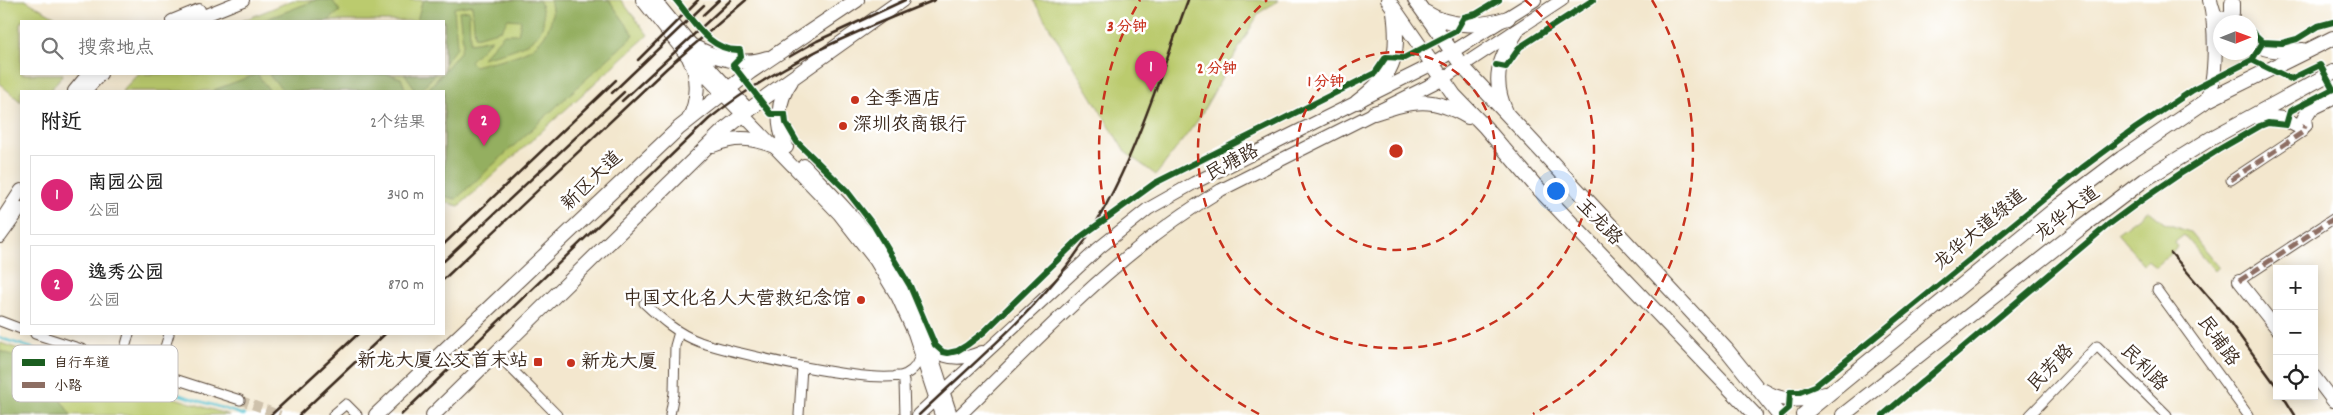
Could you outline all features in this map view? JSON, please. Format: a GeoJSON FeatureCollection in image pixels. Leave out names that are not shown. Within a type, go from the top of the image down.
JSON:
{"type":"FeatureCollection","features":[{"type":"Feature","properties":{"kind":"main road"},"geometry":{"type":"LineString","coordinates":[[174,20],[222,0]]}},
{"type":"Feature","properties":{"kind":"main road"},"geometry":{"type":"LineString","coordinates":[[193,20],[243,0]]}},
{"type":"Feature","properties":{"kind":"main road"},"geometry":{"type":"LineString","coordinates":[[642,0],[725,91],[780,147],[839,214],[875,260],[898,298],[924,349],[939,395],[941,415]]}},
{"type":"Feature","properties":{"kind":"main road"},"geometry":{"type":"LineString","coordinates":[[654,0],[691,53],[696,92],[693,111],[688,120]]}},
{"type":"Feature","properties":{"kind":"main road","name":"新区大道"},"geometry":{"type":"LineString","coordinates":[[376,415],[688,120],[773,56],[857,0]]}},
{"type":"Feature","properties":{"kind":"main road"},"geometry":{"type":"LineString","coordinates":[[433,415],[705,148],[746,112],[902,0]]}},
{"type":"Feature","properties":{"kind":"main road"},"geometry":{"type":"LineString","coordinates":[[1536,0],[1544,12]]}},
{"type":"Feature","properties":{"kind":"main road","name":"民塘路"},"geometry":{"type":"LineString","coordinates":[[918,415],[1099,248],[1148,208],[1431,64],[1536,0]]}},
{"type":"Feature","properties":{"kind":"main road","name":"民塘路"},"geometry":{"type":"LineString","coordinates":[[960,415],[1092,287],[1161,229],[1221,190],[1442,79],[1562,0]]}},
{"type":"Feature","properties":{"kind":"main road"},"geometry":{"type":"LineString","coordinates":[[2211,2],[2214,15],[2222,20],[2231,16],[2232,1]]}},
{"type":"Feature","properties":{"kind":"main road"},"geometry":{"type":"LineString","coordinates":[[2232,1],[2237,15]]}},
{"type":"Feature","properties":{"kind":"main road"},"geometry":{"type":"LineString","coordinates":[[2206,101],[2210,94],[2213,80],[2214,43],[2211,2]]}},
{"type":"Feature","properties":{"kind":"main road"},"geometry":{"type":"LineString","coordinates":[[1357,102],[1386,76],[1394,62],[1396,36],[1391,4]]}},
{"type":"Feature","properties":{"kind":"main road","name":"玉龙路"},"geometry":{"type":"LineString","coordinates":[[1391,4],[1442,79],[1471,113],[1534,184],[1755,415]]}},
{"type":"Feature","properties":{"kind":"main road"},"geometry":{"type":"LineString","coordinates":[[1408,29],[1421,8],[1443,20],[1467,25],[1483,25],[1508,18]]}},
{"type":"Feature","properties":{"kind":"main road","name":"玉龙路"},"geometry":{"type":"LineString","coordinates":[[1421,8],[1462,67],[1726,349],[1780,415]]}},
{"type":"Feature","properties":{"kind":"main road"},"geometry":{"type":"LineString","coordinates":[[1510,119],[1501,96],[1497,76],[1502,58],[1517,31]]}},
{"type":"Feature","properties":{"kind":"main road","name":"龙华大道"},"geometry":{"type":"LineString","coordinates":[[1803,415],[2060,205],[2122,158],[2206,101],[2333,38]]}},
{"type":"Feature","properties":{"kind":"main road"},"geometry":{"type":"LineString","coordinates":[[2258,46],[2274,50],[2288,51],[2313,48]]}},
{"type":"Feature","properties":{"kind":"main road"},"geometry":{"type":"LineString","coordinates":[[691,53],[754,62],[773,56]]}},
{"type":"Feature","properties":{"kind":"main road","name":"龙华大道"},"geometry":{"type":"LineString","coordinates":[[1845,414],[2144,180],[2250,116],[2333,72]]}},
{"type":"Feature","properties":{"kind":"main road"},"geometry":{"type":"LineString","coordinates":[[75,90],[87,75]]}},
{"type":"Feature","properties":{"kind":"main road"},"geometry":{"type":"LineString","coordinates":[[86,90],[100,75]]}},
{"type":"Feature","properties":{"kind":"main road"},"geometry":{"type":"LineString","coordinates":[[780,147],[779,114],[785,89],[795,76]]}},
{"type":"Feature","properties":{"kind":"main road"},"geometry":{"type":"LineString","coordinates":[[1471,113],[1490,98]]}},
{"type":"Feature","properties":{"kind":"main road"},"geometry":{"type":"LineString","coordinates":[[2250,116],[2275,116],[2292,122],[2303,129],[2304,118],[2310,110],[2333,98]]}},
{"type":"Feature","properties":{"kind":"main road"},"geometry":{"type":"LineString","coordinates":[[1374,113],[1409,102],[1432,102],[1453,108],[1485,127]]}},
{"type":"Feature","properties":{"kind":"main road"},"geometry":{"type":"LineString","coordinates":[[705,148],[722,141],[742,138],[762,141],[780,147]]}},
{"type":"Feature","properties":{"kind":"main road"},"geometry":{"type":"LineString","coordinates":[[0,222],[20,192]]}},
{"type":"Feature","properties":{"kind":"main road"},"geometry":{"type":"LineString","coordinates":[[0,237],[20,209]]}},
{"type":"Feature","properties":{"kind":"main road"},"geometry":{"type":"LineString","coordinates":[[2239,281],[2273,324]]}},
{"type":"Feature","properties":{"kind":"main road"},"geometry":{"type":"LineString","coordinates":[[924,349],[948,358],[962,358],[991,348]]}},
{"type":"Feature","properties":{"kind":"main road"},"geometry":{"type":"LineString","coordinates":[[1709,366],[1726,349]]}},
{"type":"Feature","properties":{"kind":"main road"},"geometry":{"type":"LineString","coordinates":[[2318,381],[2333,401]]}},
{"type":"Feature","properties":{"kind":"main road"},"geometry":{"type":"LineString","coordinates":[[1758,386],[1778,398],[1795,400],[1818,396],[1834,390]]}},
{"type":"Feature","properties":{"kind":"main road"},"geometry":{"type":"LineString","coordinates":[[1732,390],[1740,415]]}},
{"type":"Feature","properties":{"kind":"main road"},"geometry":{"type":"LineString","coordinates":[[939,395],[951,415]]}},
{"type":"Feature","properties":{"kind":"street"},"geometry":{"type":"LineString","coordinates":[[2231,180],[2303,129]]}},
{"type":"Feature","properties":{"kind":"street"},"geometry":{"type":"LineString","coordinates":[[2239,281],[2333,219]]}},
{"type":"Feature","properties":{"kind":"street","name":"民埔路"},"geometry":{"type":"LineString","coordinates":[[2157,290],[2248,415]]}},
{"type":"Feature","properties":{"kind":"street"},"geometry":{"type":"LineString","coordinates":[[644,304],[679,332],[700,342],[802,367],[840,373],[901,377],[904,382],[905,415]]}},
{"type":"Feature","properties":{"kind":"street"},"geometry":{"type":"LineString","coordinates":[[0,321],[20,329]]}},
{"type":"Feature","properties":{"kind":"street"},"geometry":{"type":"LineString","coordinates":[[670,415],[674,393],[675,346],[679,332]]}},
{"type":"Feature","properties":{"kind":"street"},"geometry":{"type":"LineString","coordinates":[[42,335],[57,337],[77,345]]}},
{"type":"Feature","properties":{"kind":"street","name":"民芳路"},"geometry":{"type":"LineString","coordinates":[[2030,415],[2097,346]]}},
{"type":"Feature","properties":{"kind":"street","name":"民利路"},"geometry":{"type":"LineString","coordinates":[[2097,346],[2167,415]]}},
{"type":"Feature","properties":{"kind":"street"},"geometry":{"type":"LineString","coordinates":[[896,376],[911,370],[919,360],[924,349]]}},
{"type":"Feature","properties":{"kind":"street"},"geometry":{"type":"LineString","coordinates":[[496,353],[557,415]]}},
{"type":"Feature","properties":{"kind":"street"},"geometry":{"type":"LineString","coordinates":[[799,415],[802,367]]}},
{"type":"Feature","properties":{"kind":"street"},"geometry":{"type":"LineString","coordinates":[[178,380],[240,400]]}},
{"type":"Feature","properties":{"kind":"street"},"geometry":{"type":"LineString","coordinates":[[333,415],[346,404],[357,415]]}},
{"type":"Feature","properties":{"kind":"green space"},"geometry":{"type":"Polygon","coordinates":[[[0,0],[25,0],[61,20],[20,20],[20,75],[62,75],[51,90],[20,90],[20,101],[0,84],[0,0]]]}},
{"type":"Feature","properties":{"kind":"green space"},"geometry":{"type":"Polygon","coordinates":[[[293,0],[621,0],[648,35],[459,206],[445,202],[445,90],[123,90],[137,75],[445,75],[445,20],[244,20],[293,0]]]}},
{"type":"Feature","properties":{"kind":"green space"},"geometry":{"type":"Polygon","coordinates":[[[316,0],[332,0],[340,11],[329,20],[265,20],[316,0]]]}},
{"type":"Feature","properties":{"kind":"green space"},"geometry":{"type":"Polygon","coordinates":[[[426,0],[539,0],[543,15],[542,26],[537,35],[529,42],[506,52],[482,58],[504,34],[518,34],[521,20],[508,19],[501,30],[475,37],[472,5],[454,8],[457,47],[445,62],[445,20],[417,20],[422,2],[426,0]]]}},
{"type":"Feature","properties":{"kind":"green space"},"geometry":{"type":"Polygon","coordinates":[[[550,0],[609,0],[634,35],[456,199],[445,196],[445,90],[428,90],[441,75],[445,75],[445,70],[460,52],[463,42],[459,11],[469,10],[470,43],[492,39],[470,61],[474,66],[518,55],[537,44],[549,26],[552,10],[550,0]]]}},
{"type":"Feature","properties":{"kind":"green space"},"geometry":{"type":"Polygon","coordinates":[[[1033,0],[1279,0],[1259,13],[1198,120],[1156,175],[1125,152],[1033,0]]]}},
{"type":"Feature","properties":{"kind":"green space"},"geometry":{"type":"Polygon","coordinates":[[[258,75],[269,90],[214,90],[258,75]]]}},
{"type":"Feature","properties":{"kind":"green space"},"geometry":{"type":"Polygon","coordinates":[[[270,75],[391,75],[401,78],[406,90],[283,90],[270,75]]]}},
{"type":"Feature","properties":{"kind":"green space"},"geometry":{"type":"Polygon","coordinates":[[[406,75],[434,75],[421,90],[414,90],[406,75]]]}},
{"type":"Feature","properties":{"kind":"green space"},"geometry":{"type":"Polygon","coordinates":[[[2148,210],[2164,223],[2190,232],[2219,267],[2215,271],[2184,235],[2175,242],[2177,247],[2155,268],[2148,260],[2143,264],[2117,233],[2148,210]]]}},
{"type":"Feature","properties":{"kind":"green space"},"geometry":{"type":"Polygon","coordinates":[[[0,343],[12,347],[12,402],[178,402],[178,399],[229,415],[0,415],[0,343]]]}},
{"type":"Feature","properties":{"kind":"green space"},"geometry":{"type":"Polygon","coordinates":[[[0,351],[12,355],[12,402],[62,402],[71,415],[0,415],[0,351]]]}},
{"type":"Feature","properties":{"kind":"waterway"},"geometry":{"type":"LineString","coordinates":[[0,338],[22,345]]}},
{"type":"Feature","properties":{"kind":"waterway"},"geometry":{"type":"LineString","coordinates":[[178,394],[244,415]]}},
{"type":"Feature","properties":{"kind":"tunnel"},"geometry":{"type":"LineString","coordinates":[[240,400],[280,415]]}},
{"type":"Feature","properties":{"kind":"railway"},"geometry":{"type":"LineString","coordinates":[[638,60],[698,0]]}},
{"type":"Feature","properties":{"kind":"railway"},"geometry":{"type":"LineString","coordinates":[[703,15],[719,0]]}},
{"type":"Feature","properties":{"kind":"railway"},"geometry":{"type":"LineString","coordinates":[[622,101],[731,0]]}},
{"type":"Feature","properties":{"kind":"railway"},"geometry":{"type":"LineString","coordinates":[[445,278],[667,68],[746,0]]}},
{"type":"Feature","properties":{"kind":"railway"},"geometry":{"type":"LineString","coordinates":[[789,57],[817,41],[905,0]]}},
{"type":"Feature","properties":{"kind":"railway"},"geometry":{"type":"LineString","coordinates":[[401,415],[709,119],[735,99],[817,51],[875,24],[935,0]]}},
{"type":"Feature","properties":{"kind":"railway"},"geometry":{"type":"LineString","coordinates":[[919,415],[1017,323],[1070,262],[1090,232],[1108,201],[1138,135],[1188,0]]}},
{"type":"Feature","properties":{"kind":"railway"},"geometry":{"type":"LineString","coordinates":[[612,93],[704,5]]}},
{"type":"Feature","properties":{"kind":"railway"},"geometry":{"type":"LineString","coordinates":[[445,243],[616,80]]}},
{"type":"Feature","properties":{"kind":"railway"},"geometry":{"type":"LineString","coordinates":[[445,260],[624,92]]}},
{"type":"Feature","properties":{"kind":"railway"},"geometry":{"type":"LineString","coordinates":[[2171,253],[2226,317],[2273,382]]}},
{"type":"Feature","properties":{"kind":"railway"},"geometry":{"type":"LineString","coordinates":[[271,415],[357,335]]}},
{"type":"Feature","properties":{"kind":"railway"},"geometry":{"type":"LineString","coordinates":[[299,415],[384,335]]}},
{"type":"Feature","properties":{"kind":"railway"},"geometry":{"type":"LineString","coordinates":[[2286,400],[2295,415]]}},
{"type":"Feature","properties":{"kind":"marked path"},"geometry":{"type":"LineString","coordinates":[[2231,180],[2303,132],[2305,125]]}},
{"type":"Feature","properties":{"kind":"marked path"},"geometry":{"type":"LineString","coordinates":[[2239,281],[2333,219]]}},
{"type":"Feature","properties":{"kind":"cycle path"},"geometry":{"type":"LineString","coordinates":[[676,0],[711,40],[720,46],[740,50],[741,57],[733,65],[771,114],[785,114],[786,123],[797,142],[847,191],[874,226],[910,286],[935,345],[943,352],[948,353],[957,351],[984,332],[1082,236],[1155,183],[1375,73],[1386,57],[1404,58],[1456,31],[1464,17],[1476,14],[1499,0]]}},
{"type":"Feature","properties":{"kind":"cycle path"},"geometry":{"type":"LineString","coordinates":[[1496,65],[1506,67],[1520,47],[1593,0]]}},
{"type":"Feature","properties":{"kind":"cycle path"},"geometry":{"type":"LineString","coordinates":[[2258,37],[2263,42],[2282,43],[2297,39],[2318,26],[2333,22]]}},
{"type":"Feature","properties":{"kind":"cycle path","name":"龙华大道绿道"},"geometry":{"type":"LineString","coordinates":[[1781,415],[1789,408],[1790,392],[1800,392],[1815,386],[2082,168],[2136,128],[2193,90],[2252,60],[2263,42]]}},
{"type":"Feature","properties":{"kind":"cycle path"},"geometry":{"type":"LineString","coordinates":[[2252,60],[2291,79],[2320,65],[2333,89]]}},
{"type":"Feature","properties":{"kind":"cycle path"},"geometry":{"type":"LineString","coordinates":[[1883,415],[2126,211],[2182,172],[2260,126],[2268,123],[2286,125],[2290,111],[2333,89]]}},
{"type":"Feature","properties":{"kind":"place","name":"南园公园"},"geometry":{"type":"Point","coordinates":[1151,92]}},
{"type":"Feature","properties":{"kind":"place","name":"全季酒店"},"geometry":{"type":"Point","coordinates":[855,100]}},
{"type":"Feature","properties":{"kind":"place","name":"深圳农商银行"},"geometry":{"type":"Point","coordinates":[843,126]}},
{"type":"Feature","properties":{"kind":"place","name":"逸秀公园"},"geometry":{"type":"Point","coordinates":[484,146]}},
{"type":"Feature","properties":{"kind":"place","name":"中国文化名人大营救纪念馆"},"geometry":{"type":"Point","coordinates":[861,300]}},
{"type":"Feature","properties":{"kind":"place","name":"新龙大厦公交首末站"},"geometry":{"type":"Point","coordinates":[538,362]}},
{"type":"Feature","properties":{"kind":"place","name":"新龙大厦"},"geometry":{"type":"Point","coordinates":[571,363]}}]}
